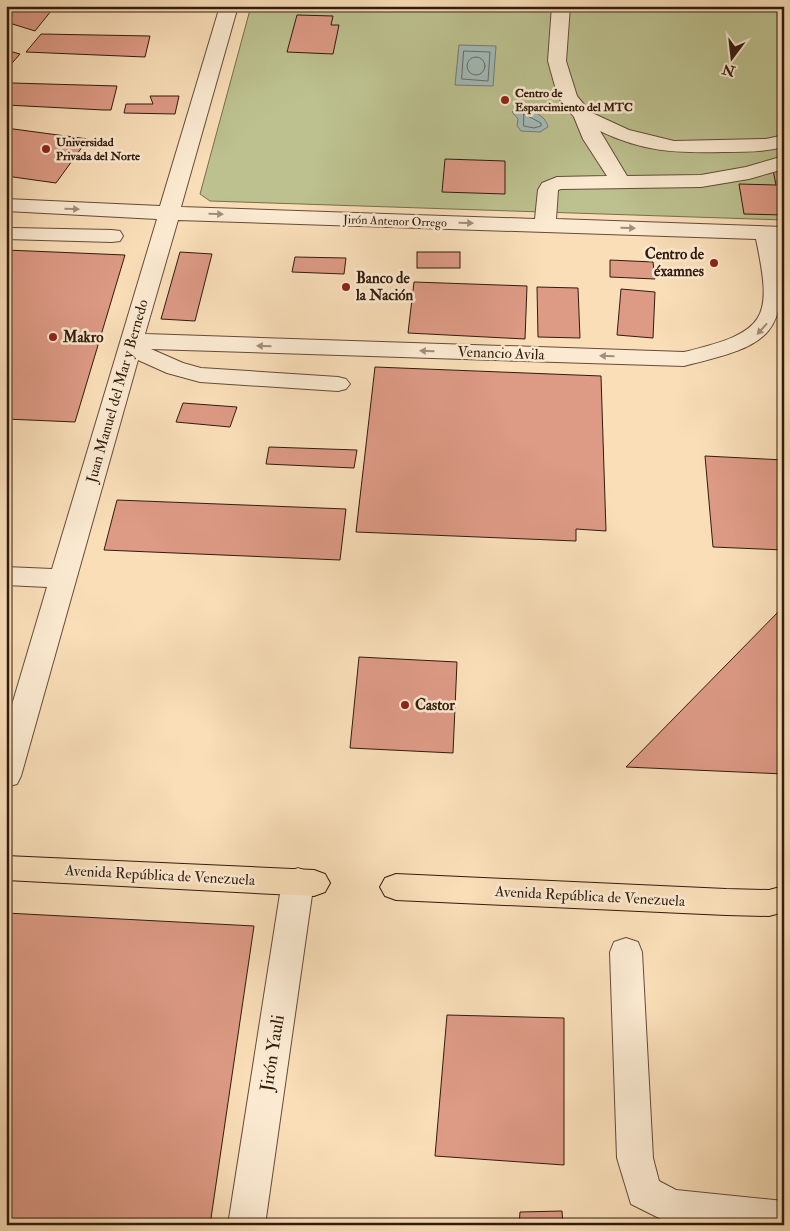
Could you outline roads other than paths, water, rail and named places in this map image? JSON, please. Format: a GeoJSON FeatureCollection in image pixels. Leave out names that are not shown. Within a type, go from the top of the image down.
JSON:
{"type":"FeatureCollection","features":[{"type":"Feature","properties":{"kind":"main road","name":"Avenida República de Venezuela"},"geometry":{"type":"LineString","coordinates":[[6,868],[306,882]]}},
{"type":"Feature","properties":{"kind":"main road","name":"Avenida República de Venezuela"},"geometry":{"type":"LineString","coordinates":[[396,887],[726,902],[769,903],[784,899]]}},
{"type":"Feature","properties":{"kind":"street","name":"Juan Manuel del Mar y Bernedo"},"geometry":{"type":"LineString","coordinates":[[6,776],[229,6]]}},
{"type":"Feature","properties":{"kind":"street"},"geometry":{"type":"LineString","coordinates":[[561,6],[557,61],[568,97],[584,116],[593,139],[621,182]]}},
{"type":"Feature","properties":{"kind":"street"},"geometry":{"type":"LineString","coordinates":[[584,116],[622,134],[674,147],[766,146],[784,140]]}},
{"type":"Feature","properties":{"kind":"street"},"geometry":{"type":"LineString","coordinates":[[545,226],[548,190],[553,185],[564,182],[701,181],[749,173],[784,162]]}},
{"type":"Feature","properties":{"kind":"street","name":"Jirón Antenor Orrego"},"geometry":{"type":"LineString","coordinates":[[6,205],[168,213],[775,233]]}},
{"type":"Feature","properties":{"kind":"street"},"geometry":{"type":"LineString","coordinates":[[10,234],[27,221],[32,207]]}},
{"type":"Feature","properties":{"kind":"street","name":"Venancio Avila"},"geometry":{"type":"LineString","coordinates":[[131,345],[684,359],[727,349],[755,336],[771,319],[777,297],[775,233]]}},
{"type":"Feature","properties":{"kind":"street"},"geometry":{"type":"LineString","coordinates":[[10,234],[112,236]]}},
{"type":"Feature","properties":{"kind":"street"},"geometry":{"type":"LineString","coordinates":[[131,345],[175,368],[200,375],[338,384]]}},
{"type":"Feature","properties":{"kind":"street"},"geometry":{"type":"LineString","coordinates":[[6,576],[64,579]]}},
{"type":"Feature","properties":{"kind":"street","name":"Jirón Yauli"},"geometry":{"type":"LineString","coordinates":[[246,1225],[306,882]]}},
{"type":"Feature","properties":{"kind":"street"},"geometry":{"type":"LineString","coordinates":[[626,952],[636,1158],[644,1192],[671,1207],[784,1218]]}},
{"type":"Feature","properties":{"kind":"water"},"geometry":{"type":"Polygon","coordinates":[[[459,45],[496,46],[493,86],[455,85],[459,45]]]}},
{"type":"Feature","properties":{"kind":"water"},"geometry":{"type":"Polygon","coordinates":[[[516,108],[525,109],[540,115],[547,122],[548,127],[540,132],[521,131],[517,126],[518,119],[512,112],[516,108]]]}},
{"type":"Feature","properties":{"kind":"place","name":"Centro de Esparcimiento del MTC"},"geometry":{"type":"Point","coordinates":[505,100]}},
{"type":"Feature","properties":{"kind":"place","name":"Universidad Privada del Norte"},"geometry":{"type":"Point","coordinates":[46,149]}},
{"type":"Feature","properties":{"kind":"place","name":"Centro de éxamnes"},"geometry":{"type":"Point","coordinates":[714,263]}},
{"type":"Feature","properties":{"kind":"place","name":"Banco de la Nación"},"geometry":{"type":"Point","coordinates":[346,287]}},
{"type":"Feature","properties":{"kind":"place","name":"Makro"},"geometry":{"type":"Point","coordinates":[53,337]}},
{"type":"Feature","properties":{"kind":"place","name":"Castor"},"geometry":{"type":"Point","coordinates":[405,705]}}]}
